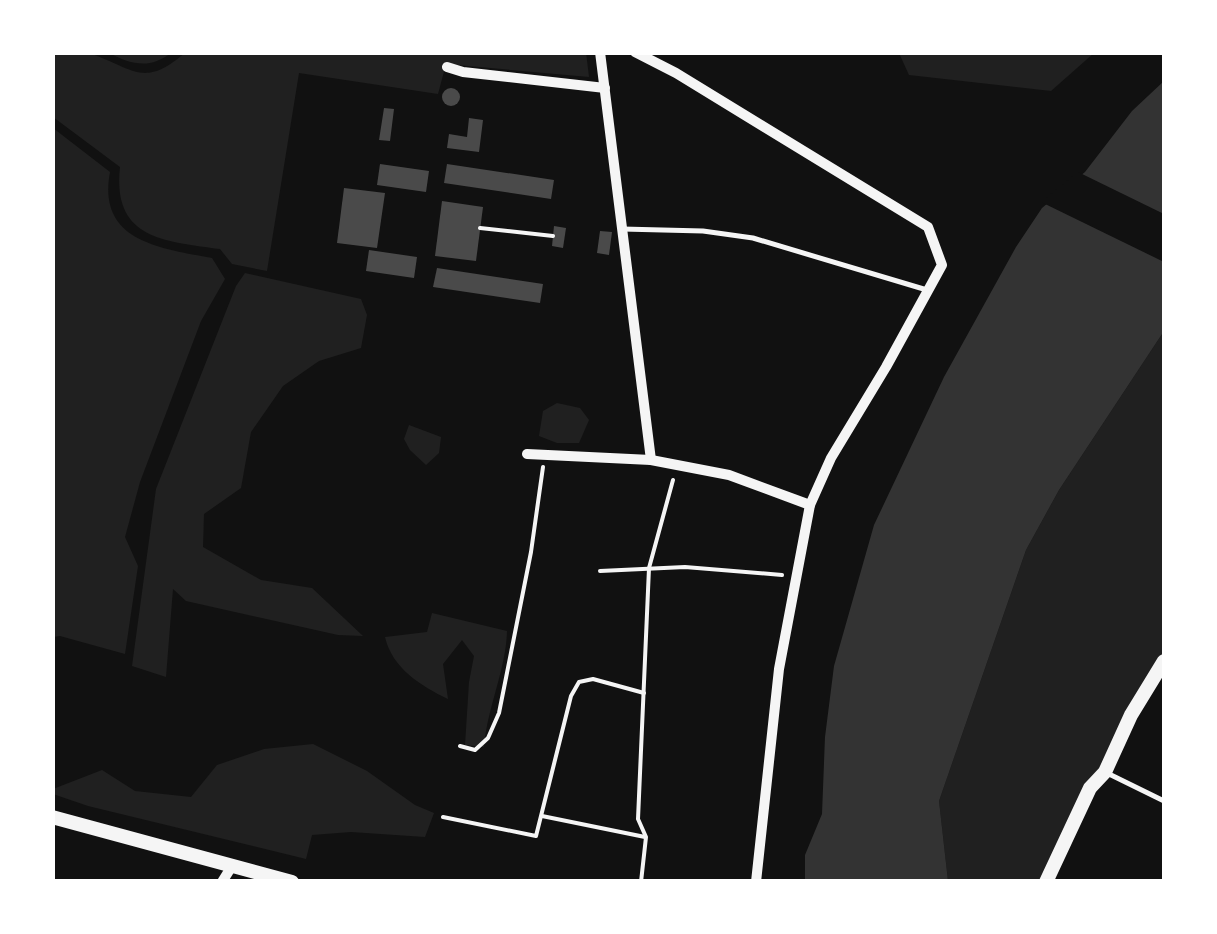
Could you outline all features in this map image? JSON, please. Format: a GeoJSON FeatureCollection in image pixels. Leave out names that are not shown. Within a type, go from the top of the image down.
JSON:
{"type":"FeatureCollection","features":[{"type":"Feature","properties":{"kind":"street"},"geometry":{"type":"LineString","coordinates":[[600,52],[651,460]]}},
{"type":"Feature","properties":{"kind":"street"},"geometry":{"type":"LineString","coordinates":[[635,52],[928,227],[942,265],[831,458],[810,505],[778,668],[756,882]]}},
{"type":"Feature","properties":{"kind":"street"},"geometry":{"type":"LineString","coordinates":[[447,67],[605,88]]}},
{"type":"Feature","properties":{"kind":"street"},"geometry":{"type":"LineString","coordinates":[[528,454],[651,460],[729,474],[810,505]]}},
{"type":"Feature","properties":{"kind":"street"},"geometry":{"type":"LineString","coordinates":[[1046,882],[1090,788],[1104,772],[1164,661]]}},
{"type":"Feature","properties":{"kind":"street"},"geometry":{"type":"LineString","coordinates":[[52,817],[292,882]]}},
{"type":"Feature","properties":{"kind":"street"},"geometry":{"type":"LineString","coordinates":[[222,882],[232,866]]}},
{"type":"Feature","properties":{"kind":"lane"},"geometry":{"type":"LineString","coordinates":[[622,229],[704,231],[753,238],[930,291]]}},
{"type":"Feature","properties":{"kind":"lane"},"geometry":{"type":"LineString","coordinates":[[1104,772],[1164,801]]}},
{"type":"Feature","properties":{"kind":"path"},"geometry":{"type":"LineString","coordinates":[[480,228],[553,236]]}},
{"type":"Feature","properties":{"kind":"path"},"geometry":{"type":"LineString","coordinates":[[460,746],[475,750],[488,738],[499,714],[531,552],[545,455]]}},
{"type":"Feature","properties":{"kind":"path"},"geometry":{"type":"LineString","coordinates":[[641,882],[646,838],[638,819],[650,568],[677,466]]}},
{"type":"Feature","properties":{"kind":"path"},"geometry":{"type":"LineString","coordinates":[[600,571],[685,567],[796,576]]}},
{"type":"Feature","properties":{"kind":"path"},"geometry":{"type":"LineString","coordinates":[[442,817],[536,836],[571,696],[579,682],[593,679],[644,693]]}},
{"type":"Feature","properties":{"kind":"path"},"geometry":{"type":"LineString","coordinates":[[542,816],[646,838]]}},
{"type":"Feature","properties":{"kind":"shaded area"},"geometry":{"type":"Polygon","coordinates":[[[171,52],[141,64],[109,53],[171,52]]]}},
{"type":"Feature","properties":{"kind":"shaded area"},"geometry":{"type":"Polygon","coordinates":[[[186,52],[586,52],[589,77],[446,64],[438,94],[299,73],[267,271],[232,264],[220,249],[162,239],[146,232],[124,209],[120,167],[53,117],[53,53],[88,53],[130,70],[149,73],[186,52]]]}},
{"type":"Feature","properties":{"kind":"shaded area"},"geometry":{"type":"Polygon","coordinates":[[[899,53],[1094,53],[1051,91],[909,75],[899,53]]]}},
{"type":"Feature","properties":{"kind":"shaded area"},"geometry":{"type":"Polygon","coordinates":[[[1164,81],[1164,331],[1059,490],[1026,550],[939,801],[948,881],[805,882],[805,855],[822,814],[825,737],[834,666],[874,525],[944,377],[1016,247],[1042,208],[1085,172],[1132,111],[1164,81]]]}},
{"type":"Feature","properties":{"kind":"shaded area"},"geometry":{"type":"Polygon","coordinates":[[[53,128],[110,172],[108,195],[113,213],[123,227],[153,245],[212,258],[225,279],[201,321],[140,482],[125,537],[138,566],[125,654],[53,637],[53,128]]]}},
{"type":"Feature","properties":{"kind":"shaded area"},"geometry":{"type":"Polygon","coordinates":[[[245,273],[361,299],[367,315],[361,348],[319,361],[283,386],[251,432],[241,488],[204,514],[203,547],[261,580],[312,588],[363,636],[338,635],[186,601],[173,589],[166,677],[132,666],[156,489],[236,286],[245,273]]]}},
{"type":"Feature","properties":{"kind":"shaded area"},"geometry":{"type":"Polygon","coordinates":[[[1164,331],[1164,665],[1046,881],[948,881],[939,801],[1026,550],[1059,490],[1164,331]]]}},
{"type":"Feature","properties":{"kind":"shaded area"},"geometry":{"type":"Polygon","coordinates":[[[557,403],[580,408],[589,420],[579,443],[557,443],[539,436],[543,411],[557,403]]]}},
{"type":"Feature","properties":{"kind":"shaded area"},"geometry":{"type":"Polygon","coordinates":[[[409,425],[441,437],[439,453],[426,465],[404,439],[409,425]]]}},
{"type":"Feature","properties":{"kind":"shaded area"},"geometry":{"type":"Polygon","coordinates":[[[432,613],[507,631],[484,747],[465,745],[474,656],[462,640],[443,664],[448,699],[409,675],[389,648],[385,637],[427,632],[432,613]]]}},
{"type":"Feature","properties":{"kind":"shaded area"},"geometry":{"type":"Polygon","coordinates":[[[313,744],[367,771],[415,805],[434,813],[425,837],[351,832],[312,835],[306,859],[53,794],[53,789],[102,770],[135,791],[191,797],[217,765],[264,749],[313,744]]]}},
{"type":"Feature","properties":{"kind":"pier"},"geometry":{"type":"Polygon","coordinates":[[[1078,172],[1164,214],[1164,262],[1041,202],[1078,172]]]}},
{"type":"Feature","properties":{"kind":"building"},"geometry":{"type":"Polygon","coordinates":[[[451,88],[460,97],[451,106],[442,97],[451,88]]]}},
{"type":"Feature","properties":{"kind":"building"},"geometry":{"type":"Polygon","coordinates":[[[384,108],[394,109],[390,141],[379,140],[384,108]]]}},
{"type":"Feature","properties":{"kind":"building"},"geometry":{"type":"Polygon","coordinates":[[[469,118],[483,120],[479,152],[447,148],[449,134],[467,137],[469,118]]]}},
{"type":"Feature","properties":{"kind":"building"},"geometry":{"type":"Polygon","coordinates":[[[380,164],[429,171],[426,192],[377,185],[380,164]]]}},
{"type":"Feature","properties":{"kind":"building"},"geometry":{"type":"Polygon","coordinates":[[[447,164],[554,180],[551,199],[444,183],[447,164]]]}},
{"type":"Feature","properties":{"kind":"building"},"geometry":{"type":"Polygon","coordinates":[[[344,188],[385,193],[377,248],[337,243],[344,188]]]}},
{"type":"Feature","properties":{"kind":"building"},"geometry":{"type":"Polygon","coordinates":[[[442,201],[483,207],[476,261],[435,256],[442,201]]]}},
{"type":"Feature","properties":{"kind":"building"},"geometry":{"type":"Polygon","coordinates":[[[554,226],[566,228],[563,248],[552,246],[554,226]]]}},
{"type":"Feature","properties":{"kind":"building"},"geometry":{"type":"Polygon","coordinates":[[[600,231],[612,232],[609,255],[597,253],[600,231]]]}},
{"type":"Feature","properties":{"kind":"building"},"geometry":{"type":"Polygon","coordinates":[[[369,250],[417,257],[414,278],[366,271],[369,250]]]}},
{"type":"Feature","properties":{"kind":"building"},"geometry":{"type":"Polygon","coordinates":[[[437,268],[543,284],[540,303],[433,287],[437,268]]]}}]}
